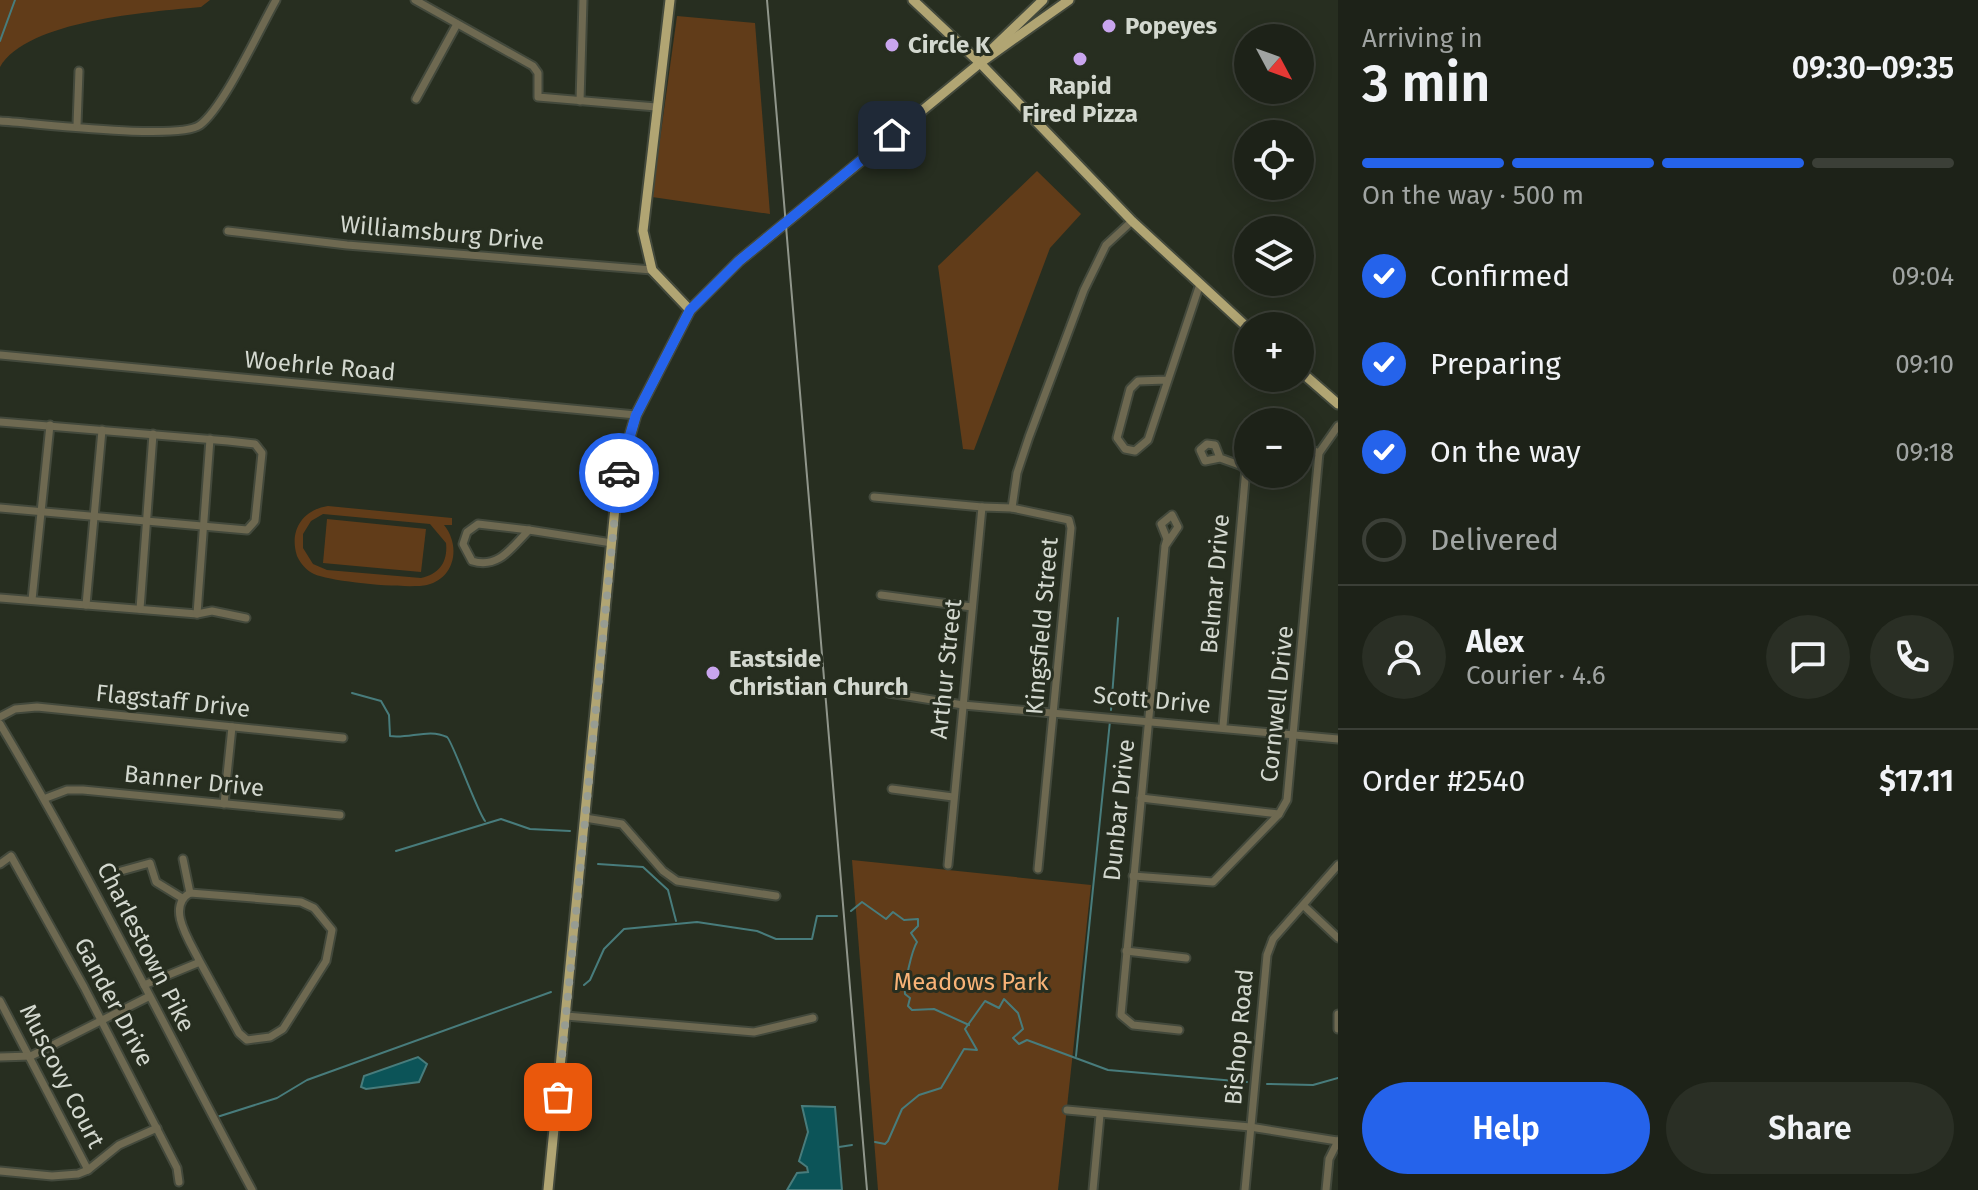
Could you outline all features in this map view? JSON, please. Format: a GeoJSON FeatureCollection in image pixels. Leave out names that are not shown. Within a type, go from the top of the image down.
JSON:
{"type":"FeatureCollection","features":[{"type":"Feature","properties":{"kind":"main road"},"geometry":{"type":"LineString","coordinates":[[670,0],[643,231],[652,270],[690,310]]}},
{"type":"Feature","properties":{"kind":"main road"},"geometry":{"type":"LineString","coordinates":[[913,0],[980,63],[1132,221],[1234,315]]}},
{"type":"Feature","properties":{"kind":"main road"},"geometry":{"type":"LineString","coordinates":[[980,63],[1043,0]]}},
{"type":"Feature","properties":{"kind":"main road"},"geometry":{"type":"LineString","coordinates":[[548,1190],[618,477],[636,415],[690,310],[739,261],[980,63],[1069,0]]}},
{"type":"Feature","properties":{"kind":"main road"},"geometry":{"type":"LineString","coordinates":[[1314,383],[1338,404]]}},
{"type":"Feature","properties":{"kind":"street"},"geometry":{"type":"LineString","coordinates":[[0,121],[163,134],[194,128],[213,110],[276,0]]}},
{"type":"Feature","properties":{"kind":"street"},"geometry":{"type":"LineString","coordinates":[[415,0],[537,68],[538,97],[656,107]]}},
{"type":"Feature","properties":{"kind":"street"},"geometry":{"type":"LineString","coordinates":[[580,101],[583,0]]}},
{"type":"Feature","properties":{"kind":"street"},"geometry":{"type":"LineString","coordinates":[[416,99],[457,24]]}},
{"type":"Feature","properties":{"kind":"street"},"geometry":{"type":"LineString","coordinates":[[77,125],[79,71]]}},
{"type":"Feature","properties":{"kind":"street"},"geometry":{"type":"LineString","coordinates":[[874,497],[1012,508],[1017,473],[1088,279],[1106,245],[1132,221]]}},
{"type":"Feature","properties":{"kind":"street","name":"Williamsburg Drive"},"geometry":{"type":"LineString","coordinates":[[228,231],[361,246],[652,270]]}},
{"type":"Feature","properties":{"kind":"street"},"geometry":{"type":"LineString","coordinates":[[1166,380],[1138,381],[1130,389],[1117,438],[1125,449],[1135,451],[1148,440],[1200,284]]}},
{"type":"Feature","properties":{"kind":"street","name":"Woehrle Road"},"geometry":{"type":"LineString","coordinates":[[0,355],[636,415]]}},
{"type":"Feature","properties":{"kind":"street"},"geometry":{"type":"LineString","coordinates":[[0,422],[255,444],[262,453],[253,525],[247,530],[0,508]]}},
{"type":"Feature","properties":{"kind":"street"},"geometry":{"type":"LineString","coordinates":[[32,600],[50,425]]}},
{"type":"Feature","properties":{"kind":"street"},"geometry":{"type":"LineString","coordinates":[[1314,451],[1319,453],[1338,426]]}},
{"type":"Feature","properties":{"kind":"street"},"geometry":{"type":"LineString","coordinates":[[86,605],[102,430]]}},
{"type":"Feature","properties":{"kind":"street"},"geometry":{"type":"LineString","coordinates":[[140,609],[153,434]]}},
{"type":"Feature","properties":{"kind":"street"},"geometry":{"type":"LineString","coordinates":[[197,614],[210,439]]}},
{"type":"Feature","properties":{"kind":"street","name":"Cornwell Drive"},"geometry":{"type":"LineString","coordinates":[[1133,876],[1213,882],[1279,814],[1287,800],[1319,453]]}},
{"type":"Feature","properties":{"kind":"street"},"geometry":{"type":"LineString","coordinates":[[1220,458],[1234,463]]}},
{"type":"Feature","properties":{"kind":"street","name":"Belmar Drive"},"geometry":{"type":"LineString","coordinates":[[1223,726],[1243,488]]}},
{"type":"Feature","properties":{"kind":"street","name":"Arthur Street"},"geometry":{"type":"LineString","coordinates":[[948,865],[982,507]]}},
{"type":"Feature","properties":{"kind":"street","name":"Kingsfield Street"},"geometry":{"type":"LineString","coordinates":[[1012,508],[1069,520],[1071,528],[1038,869]]}},
{"type":"Feature","properties":{"kind":"street"},"geometry":{"type":"LineString","coordinates":[[529,530],[492,564],[472,561],[463,544],[467,532],[478,524],[529,530],[612,543]]}},
{"type":"Feature","properties":{"kind":"street","name":"Dunbar Drive"},"geometry":{"type":"LineString","coordinates":[[1165,546],[1122,1019],[1133,1025],[1179,1030]]}},
{"type":"Feature","properties":{"kind":"street"},"geometry":{"type":"LineString","coordinates":[[881,595],[972,607]]}},
{"type":"Feature","properties":{"kind":"street"},"geometry":{"type":"LineString","coordinates":[[0,598],[197,614],[212,611],[246,618]]}},
{"type":"Feature","properties":{"kind":"street","name":"Scott Drive"},"geometry":{"type":"LineString","coordinates":[[889,693],[963,705],[1223,726],[1338,739]]}},
{"type":"Feature","properties":{"kind":"street","name":"Flagstaff Drive"},"geometry":{"type":"LineString","coordinates":[[0,717],[15,709],[37,707],[343,738]]}},
{"type":"Feature","properties":{"kind":"street","name":"Charlestown Pike"},"geometry":{"type":"LineString","coordinates":[[0,724],[46,798],[252,1190]]}},
{"type":"Feature","properties":{"kind":"street"},"geometry":{"type":"LineString","coordinates":[[224,804],[232,727]]}},
{"type":"Feature","properties":{"kind":"street"},"geometry":{"type":"LineString","coordinates":[[892,789],[953,797]]}},
{"type":"Feature","properties":{"kind":"street","name":"Banner Drive"},"geometry":{"type":"LineString","coordinates":[[46,798],[67,790],[83,790],[340,815]]}},
{"type":"Feature","properties":{"kind":"street"},"geometry":{"type":"LineString","coordinates":[[1141,798],[1279,814]]}},
{"type":"Feature","properties":{"kind":"street"},"geometry":{"type":"LineString","coordinates":[[585,818],[622,824],[663,871],[677,881],[776,896]]}},
{"type":"Feature","properties":{"kind":"street","name":"Gander Drive"},"geometry":{"type":"LineString","coordinates":[[0,864],[11,856],[157,1128],[177,1168],[179,1182]]}},
{"type":"Feature","properties":{"kind":"street"},"geometry":{"type":"LineString","coordinates":[[183,859],[190,893]]}},
{"type":"Feature","properties":{"kind":"street"},"geometry":{"type":"LineString","coordinates":[[121,871],[150,863],[156,882],[182,898]]}},
{"type":"Feature","properties":{"kind":"street","name":"Bishop Road"},"geometry":{"type":"LineString","coordinates":[[1245,1190],[1267,955],[1273,939],[1338,865]]}},
{"type":"Feature","properties":{"kind":"street"},"geometry":{"type":"LineString","coordinates":[[190,893],[301,902],[314,908],[332,930],[326,961],[283,1029],[270,1037],[247,1040],[239,1033],[183,925],[178,907],[182,898],[190,893]]}},
{"type":"Feature","properties":{"kind":"street"},"geometry":{"type":"LineString","coordinates":[[1304,906],[1338,938]]}},
{"type":"Feature","properties":{"kind":"street"},"geometry":{"type":"LineString","coordinates":[[1126,951],[1186,958]]}},
{"type":"Feature","properties":{"kind":"street"},"geometry":{"type":"LineString","coordinates":[[144,985],[200,962]]}},
{"type":"Feature","properties":{"kind":"street"},"geometry":{"type":"LineString","coordinates":[[0,1057],[31,1056],[148,997]]}},
{"type":"Feature","properties":{"kind":"street","name":"Muscovy Court"},"geometry":{"type":"LineString","coordinates":[[0,1001],[88,1170]]}},
{"type":"Feature","properties":{"kind":"street"},"geometry":{"type":"LineString","coordinates":[[1338,1014],[1338,1029]]}},
{"type":"Feature","properties":{"kind":"street"},"geometry":{"type":"LineString","coordinates":[[566,1016],[754,1032],[813,1018]]}},
{"type":"Feature","properties":{"kind":"street"},"geometry":{"type":"LineString","coordinates":[[1067,1110],[1250,1127],[1338,1141],[1329,1159],[1326,1190]]}},
{"type":"Feature","properties":{"kind":"street"},"geometry":{"type":"LineString","coordinates":[[1093,1190],[1100,1115]]}},
{"type":"Feature","properties":{"kind":"street"},"geometry":{"type":"LineString","coordinates":[[0,1171],[65,1176],[88,1170],[119,1145],[157,1128]]}},
{"type":"Feature","properties":{"kind":"green space"},"geometry":{"type":"Polygon","coordinates":[[[0,0],[210,0],[201,7],[122,16],[62,29],[36,38],[14,51],[0,67],[0,0]]]}},
{"type":"Feature","properties":{"kind":"green space"},"geometry":{"type":"Polygon","coordinates":[[[677,16],[755,23],[770,214],[652,197],[677,16]]]}},
{"type":"Feature","properties":{"kind":"green space"},"geometry":{"type":"Polygon","coordinates":[[[1037,171],[1081,214],[1050,248],[974,450],[963,449],[938,266],[1037,171]]]}},
{"type":"Feature","properties":{"kind":"green space"},"geometry":{"type":"Polygon","coordinates":[[[328,506],[452,518],[452,525],[444,525],[452,542],[449,568],[436,581],[418,586],[352,582],[314,574],[297,556],[295,538],[300,523],[319,508],[328,506]],[[323,514],[311,521],[303,534],[303,548],[313,564],[327,570],[421,578],[438,570],[446,556],[446,543],[430,524],[323,514]]]}},
{"type":"Feature","properties":{"kind":"green space"},"geometry":{"type":"Polygon","coordinates":[[[327,519],[426,529],[421,572],[323,563],[327,519]]]}},
{"type":"Feature","properties":{"kind":"green space","name":"Meadows Park"},"geometry":{"type":"Polygon","coordinates":[[[852,860],[1091,885],[1058,1190],[878,1190],[852,860]]]}},
{"type":"Feature","properties":{"kind":"water"},"geometry":{"type":"Polygon","coordinates":[[[418,1057],[427,1064],[419,1082],[366,1089],[361,1087],[364,1076],[418,1057]]]}},
{"type":"Feature","properties":{"kind":"water"},"geometry":{"type":"Polygon","coordinates":[[[802,1106],[835,1107],[842,1190],[787,1190],[797,1173],[808,1172],[799,1161],[808,1132],[802,1106]]]}},
{"type":"Feature","properties":{"kind":"waterway"},"geometry":{"type":"LineString","coordinates":[[0,41],[15,0]]}},
{"type":"Feature","properties":{"kind":"waterway"},"geometry":{"type":"LineString","coordinates":[[1111,710],[1118,618]]}},
{"type":"Feature","properties":{"kind":"waterway"},"geometry":{"type":"LineString","coordinates":[[352,693],[381,701],[389,715],[390,736],[433,733],[447,737],[485,821]]}},
{"type":"Feature","properties":{"kind":"waterway"},"geometry":{"type":"LineString","coordinates":[[1076,1056],[1110,721]]}},
{"type":"Feature","properties":{"kind":"waterway"},"geometry":{"type":"LineString","coordinates":[[396,851],[501,819],[530,829],[570,831]]}},
{"type":"Feature","properties":{"kind":"waterway"},"geometry":{"type":"LineString","coordinates":[[598,864],[643,867],[668,890],[676,921]]}},
{"type":"Feature","properties":{"kind":"waterway"},"geometry":{"type":"LineString","coordinates":[[851,911],[862,902],[886,919],[893,912],[904,920],[918,919],[918,926],[911,933],[917,942],[906,983],[905,994],[910,998],[908,1006],[912,1010],[934,1009],[969,1025]]}},
{"type":"Feature","properties":{"kind":"waterway"},"geometry":{"type":"LineString","coordinates":[[584,985],[590,980],[604,949],[624,929],[697,922],[757,931],[776,939],[812,939],[817,916],[837,916]]}},
{"type":"Feature","properties":{"kind":"waterway"},"geometry":{"type":"LineString","coordinates":[[217,1117],[277,1098],[307,1080],[551,992]]}},
{"type":"Feature","properties":{"kind":"waterway"},"geometry":{"type":"LineString","coordinates":[[875,1142],[885,1144],[888,1141],[902,1109],[919,1095],[941,1088],[964,1049],[977,1050],[965,1029],[985,1001],[999,1008],[1004,999],[1018,1013],[1023,1029],[1013,1038],[1019,1044],[1027,1040],[1108,1070],[1247,1082]]}},
{"type":"Feature","properties":{"kind":"waterway"},"geometry":{"type":"LineString","coordinates":[[1267,1084],[1313,1085],[1338,1078]]}},
{"type":"Feature","properties":{"kind":"waterway"},"geometry":{"type":"LineString","coordinates":[[839,1147],[852,1145]]}},
{"type":"Feature","properties":{"kind":"railway"},"geometry":{"type":"LineString","coordinates":[[767,0],[867,1190]]}},
{"type":"Feature","properties":{"kind":"way so far"},"geometry":{"type":"LineString","coordinates":[[558,1097],[619,473]]}},
{"type":"Feature","properties":{"kind":"place","name":"Popeyes"},"geometry":{"type":"Point","coordinates":[1109,26]}},
{"type":"Feature","properties":{"kind":"place","name":"Circle K"},"geometry":{"type":"Point","coordinates":[892,45]}},
{"type":"Feature","properties":{"kind":"place","name":"Rapid Fired Pizza"},"geometry":{"type":"Point","coordinates":[1080,59]}},
{"type":"Feature","properties":{"kind":"place","name":"Eastside Christian Church"},"geometry":{"type":"Point","coordinates":[713,673]}},
{"type":"Feature","properties":{"kind":"route"},"geometry":{"type":"LineString","coordinates":[[619,473],[636,415],[690,310],[739,261],[892,135]]}}]}
